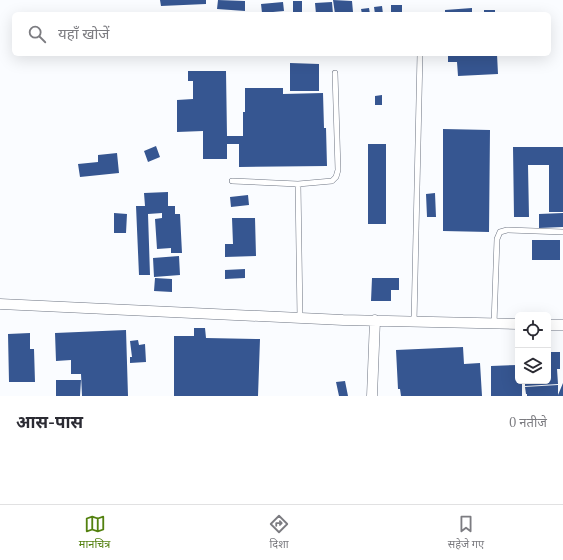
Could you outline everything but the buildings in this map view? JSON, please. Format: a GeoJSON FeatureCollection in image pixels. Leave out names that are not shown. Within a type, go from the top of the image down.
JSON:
{"type":"FeatureCollection","features":[{"type":"Feature","properties":{"kind":"street"},"geometry":{"type":"LineString","coordinates":[[0,304],[300,318],[515,324]]}},
{"type":"Feature","properties":{"kind":"street"},"geometry":{"type":"LineString","coordinates":[[372,396],[375,320]]}},
{"type":"Feature","properties":{"kind":"street"},"geometry":{"type":"LineString","coordinates":[[551,325],[563,325]]}},
{"type":"Feature","properties":{"kind":"lane"},"geometry":{"type":"LineString","coordinates":[[414,322],[420,56]]}},
{"type":"Feature","properties":{"kind":"lane"},"geometry":{"type":"LineString","coordinates":[[232,181],[298,184],[332,182],[336,177],[338,170],[335,73]]}},
{"type":"Feature","properties":{"kind":"lane"},"geometry":{"type":"LineString","coordinates":[[298,184],[300,318]]}},
{"type":"Feature","properties":{"kind":"lane"},"geometry":{"type":"LineString","coordinates":[[494,324],[497,238],[500,232],[507,230],[563,232]]}}]}
